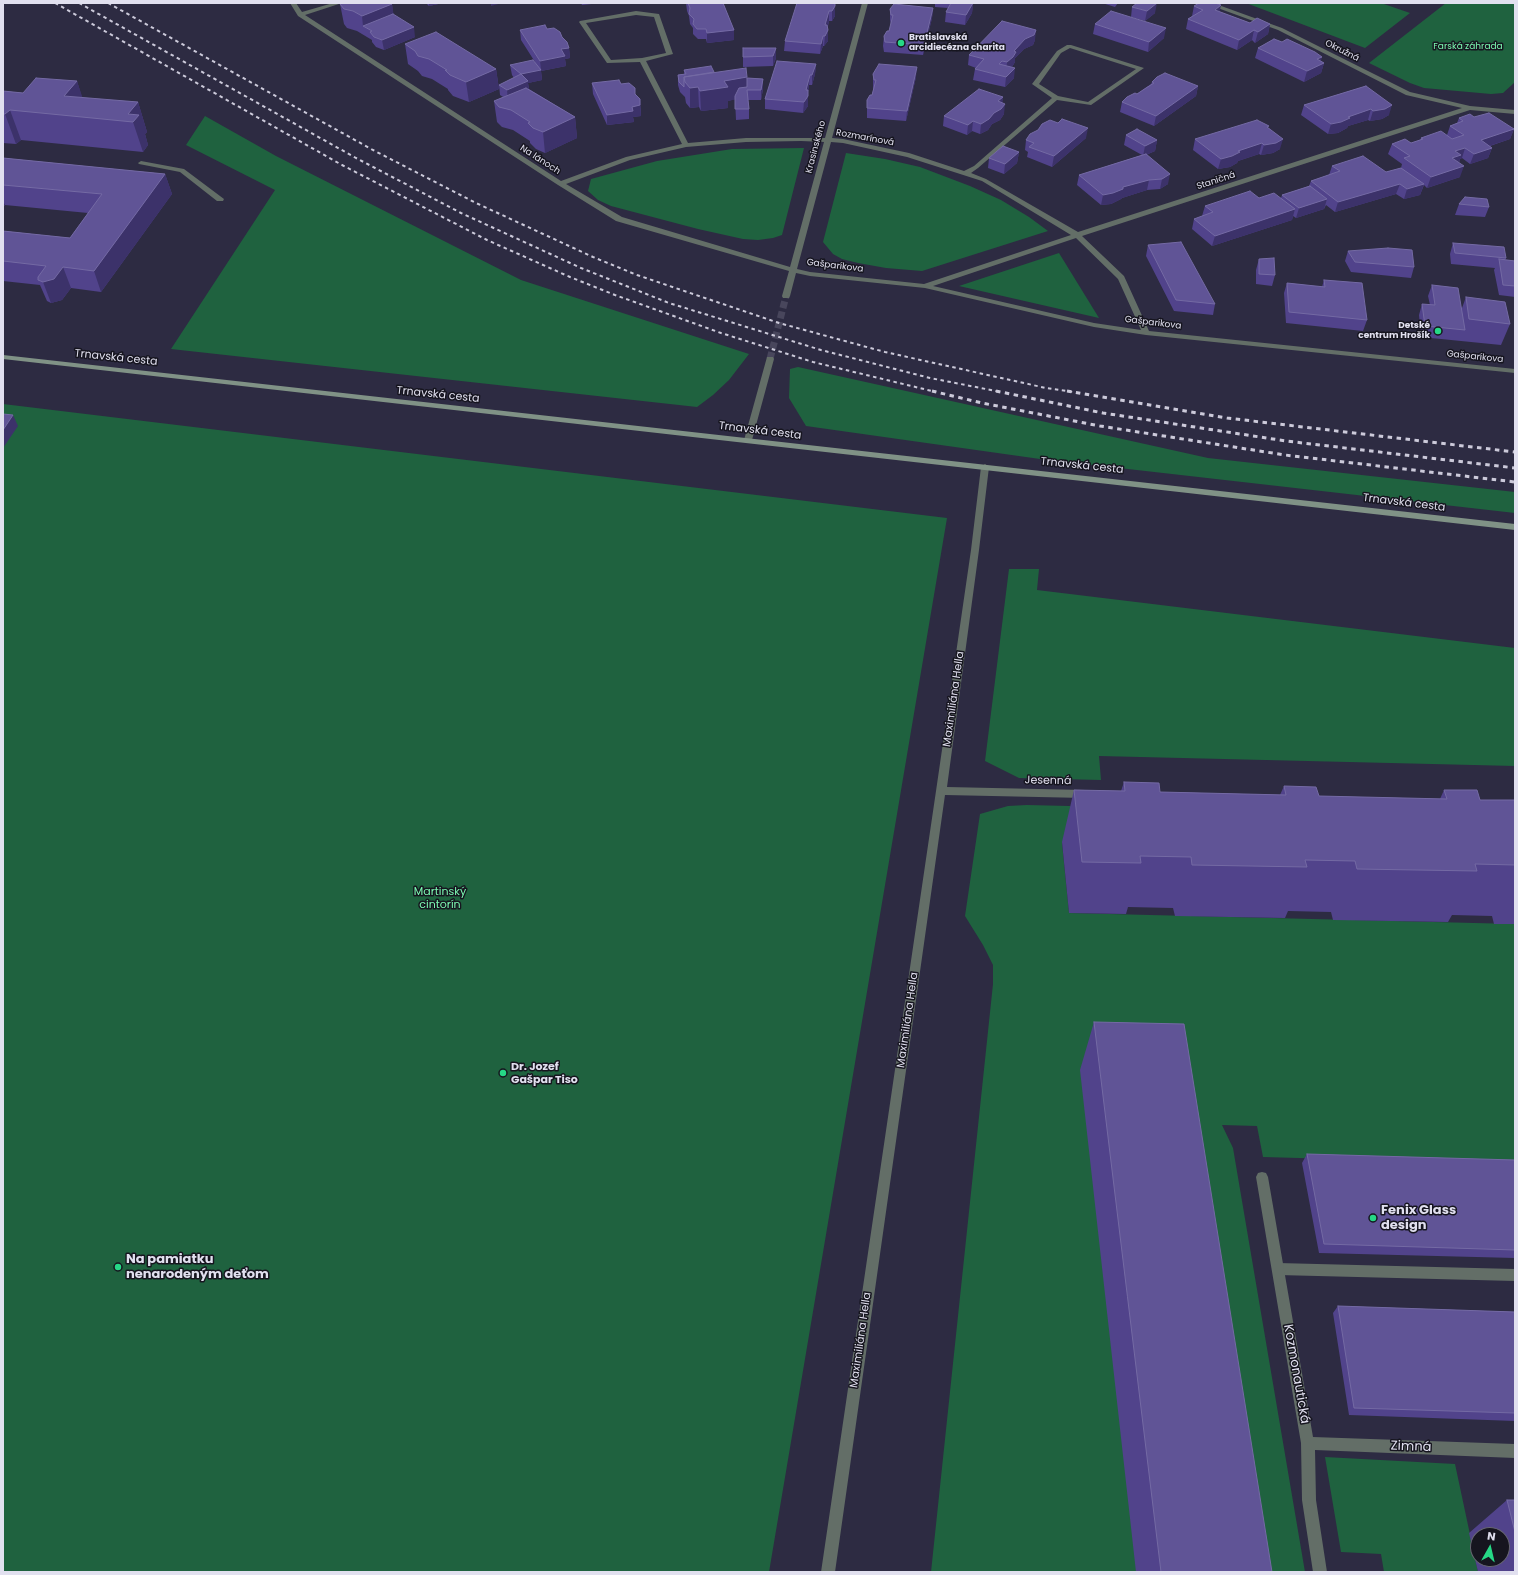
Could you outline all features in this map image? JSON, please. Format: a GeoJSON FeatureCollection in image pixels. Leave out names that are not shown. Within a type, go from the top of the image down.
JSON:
{"type":"FeatureCollection","features":[{"type":"Feature","properties":{"kind":"main road","name":"Trnavská cesta"},"geometry":{"type":"LineString","coordinates":[[3,356],[1515,527]]}},
{"type":"Feature","properties":{"kind":"street"},"geometry":{"type":"LineString","coordinates":[[293,3],[300,15],[339,3]]}},
{"type":"Feature","properties":{"kind":"street","name":"Krasinského"},"geometry":{"type":"LineString","coordinates":[[786,296],[865,3]]}},
{"type":"Feature","properties":{"kind":"street","name":"Okružná"},"geometry":{"type":"LineString","coordinates":[[1208,3],[1280,29],[1408,94],[1470,108]]}},
{"type":"Feature","properties":{"kind":"street"},"geometry":{"type":"LineString","coordinates":[[636,13],[657,14],[670,54],[642,60],[609,62],[582,22],[636,13]]}},
{"type":"Feature","properties":{"kind":"street","name":"Na lánoch"},"geometry":{"type":"LineString","coordinates":[[300,15],[560,184],[620,219],[793,270]]}},
{"type":"Feature","properties":{"kind":"street"},"geometry":{"type":"LineString","coordinates":[[1069,46],[1141,68],[1088,104],[1056,98],[1035,84],[1059,52],[1069,46]]}},
{"type":"Feature","properties":{"kind":"street"},"geometry":{"type":"LineString","coordinates":[[642,60],[686,145]]}},
{"type":"Feature","properties":{"kind":"street"},"geometry":{"type":"LineString","coordinates":[[966,173],[976,167],[1056,98]]}},
{"type":"Feature","properties":{"kind":"street","name":"Staničná"},"geometry":{"type":"LineString","coordinates":[[925,286],[1077,235],[1470,108],[1515,112]]}},
{"type":"Feature","properties":{"kind":"street","name":"Rozmarínová"},"geometry":{"type":"LineString","coordinates":[[560,184],[628,158],[686,145],[746,140],[828,140],[909,155],[984,180],[1077,235],[1121,278],[1146,333]]}},
{"type":"Feature","properties":{"kind":"street"},"geometry":{"type":"LineString","coordinates":[[141,163],[182,170],[220,199]]}},
{"type":"Feature","properties":{"kind":"street","name":"Gašparíkova"},"geometry":{"type":"LineString","coordinates":[[793,270],[835,277],[925,286],[1094,325],[1146,333],[1515,371]]}},
{"type":"Feature","properties":{"kind":"street"},"geometry":{"type":"LineString","coordinates":[[748,440],[770,359]]}},
{"type":"Feature","properties":{"kind":"street","name":"Maximiliána Hella"},"geometry":{"type":"LineString","coordinates":[[828,1572],[941,791],[975,550],[984,467]]}},
{"type":"Feature","properties":{"kind":"street","name":"Jesenná"},"geometry":{"type":"LineString","coordinates":[[941,791],[1097,794]]}},
{"type":"Feature","properties":{"kind":"street","name":"Kozmonautická"},"geometry":{"type":"LineString","coordinates":[[1262,1177],[1308,1443],[1309,1500],[1320,1572]]}},
{"type":"Feature","properties":{"kind":"street"},"geometry":{"type":"LineString","coordinates":[[1278,1269],[1515,1275]]}},
{"type":"Feature","properties":{"kind":"street","name":"Zimná"},"geometry":{"type":"LineString","coordinates":[[1308,1443],[1515,1451]]}},
{"type":"Feature","properties":{"kind":"green space"},"geometry":{"type":"Polygon","coordinates":[[[1246,3],[1381,3],[1410,13],[1365,48],[1246,3]]]}},
{"type":"Feature","properties":{"kind":"green space","name":"Farská záhrada"},"geometry":{"type":"Polygon","coordinates":[[[1446,3],[1515,3],[1515,82],[1503,93],[1491,94],[1424,88],[1410,83],[1369,63],[1446,3]]]}},
{"type":"Feature","properties":{"kind":"green space"},"geometry":{"type":"Polygon","coordinates":[[[205,116],[276,156],[521,280],[749,354],[729,380],[697,407],[171,349],[275,190],[186,145],[205,116]]]}},
{"type":"Feature","properties":{"kind":"green space"},"geometry":{"type":"Polygon","coordinates":[[[804,148],[782,235],[773,238],[758,240],[743,239],[698,229],[611,206],[598,200],[588,191],[591,179],[657,161],[732,149],[804,148]]]}},
{"type":"Feature","properties":{"kind":"green space"},"geometry":{"type":"Polygon","coordinates":[[[846,153],[885,159],[920,167],[970,186],[1001,200],[1029,217],[1048,231],[922,271],[886,268],[842,259],[833,254],[823,242],[846,153]]]}},
{"type":"Feature","properties":{"kind":"green space"},"geometry":{"type":"Polygon","coordinates":[[[1059,253],[1099,318],[959,286],[1059,253]]]}},
{"type":"Feature","properties":{"kind":"green space"},"geometry":{"type":"Polygon","coordinates":[[[798,367],[1208,458],[1515,492],[1515,513],[1040,459],[806,426],[789,398],[790,369],[798,367]]]}},
{"type":"Feature","properties":{"kind":"green space","name":"Martinský cintorín"},"geometry":{"type":"Polygon","coordinates":[[[3,404],[947,518],[769,1572],[3,1572],[3,404]]]}},
{"type":"Feature","properties":{"kind":"green space"},"geometry":{"type":"Polygon","coordinates":[[[1009,569],[1039,569],[1037,590],[1515,648],[1515,766],[1099,756],[1101,780],[1019,778],[985,761],[1009,569]]]}},
{"type":"Feature","properties":{"kind":"green space"},"geometry":{"type":"Polygon","coordinates":[[[1008,806],[1112,807],[1062,843],[1069,913],[1515,924],[1515,1164],[1263,1157],[1257,1126],[1222,1125],[1233,1148],[1305,1572],[931,1572],[993,984],[993,965],[983,945],[965,916],[980,814],[1008,806]]]}},
{"type":"Feature","properties":{"kind":"green space"},"geometry":{"type":"Polygon","coordinates":[[[1325,1457],[1455,1464],[1470,1534],[1470,1567],[1477,1567],[1478,1572],[1384,1572],[1381,1554],[1341,1552],[1325,1457]]]}},
{"type":"Feature","properties":{"kind":"building"},"geometry":{"type":"Polygon","coordinates":[[[688,3],[723,3],[734,30],[707,33],[706,29],[697,29],[693,24],[694,19],[689,14],[690,8],[688,3]]]}},
{"type":"Feature","properties":{"kind":"building"},"geometry":{"type":"Polygon","coordinates":[[[797,3],[835,3],[832,11],[829,11],[825,25],[827,25],[828,30],[825,36],[823,36],[821,44],[785,41],[797,3]]]}},
{"type":"Feature","properties":{"kind":"building"},"geometry":{"type":"Polygon","coordinates":[[[951,3],[973,3],[966,15],[946,12],[951,3]]]}},
{"type":"Feature","properties":{"kind":"building"},"geometry":{"type":"Polygon","coordinates":[[[1137,3],[1157,3],[1147,11],[1132,7],[1137,3]]]}},
{"type":"Feature","properties":{"kind":"building"},"geometry":{"type":"Polygon","coordinates":[[[1199,3],[1215,3],[1221,5],[1215,10],[1250,23],[1257,18],[1270,24],[1258,32],[1254,30],[1239,40],[1188,19],[1203,10],[1194,6],[1199,3]]]}},
{"type":"Feature","properties":{"kind":"building"},"geometry":{"type":"Polygon","coordinates":[[[340,4],[392,4],[362,16],[353,11],[344,9],[340,4]]]}},
{"type":"Feature","properties":{"kind":"building"},"geometry":{"type":"Polygon","coordinates":[[[894,4],[933,8],[924,45],[885,42],[884,36],[887,31],[889,31],[893,15],[891,15],[890,9],[894,4]]]}},
{"type":"Feature","properties":{"kind":"building"},"geometry":{"type":"Polygon","coordinates":[[[1111,11],[1166,28],[1149,42],[1095,24],[1111,11]]]}},
{"type":"Feature","properties":{"kind":"building"},"geometry":{"type":"Polygon","coordinates":[[[393,14],[414,27],[382,40],[374,37],[370,32],[372,31],[363,26],[393,14]]]}},
{"type":"Feature","properties":{"kind":"building"},"geometry":{"type":"Polygon","coordinates":[[[1002,21],[1036,30],[1034,35],[1025,39],[1014,51],[1016,52],[1013,57],[1007,62],[1002,61],[999,64],[1015,68],[1006,77],[975,69],[984,59],[969,55],[1002,21]]]}},
{"type":"Feature","properties":{"kind":"building"},"geometry":{"type":"Polygon","coordinates":[[[545,25],[547,29],[554,28],[560,32],[562,37],[567,42],[569,48],[561,49],[565,56],[540,61],[520,30],[545,25]]]}},
{"type":"Feature","properties":{"kind":"building"},"geometry":{"type":"Polygon","coordinates":[[[436,32],[496,69],[466,82],[450,75],[445,70],[447,70],[429,59],[418,56],[415,51],[405,44],[436,32]]]}},
{"type":"Feature","properties":{"kind":"building"},"geometry":{"type":"Polygon","coordinates":[[[1274,39],[1282,42],[1287,39],[1315,52],[1322,57],[1317,59],[1324,63],[1307,71],[1258,48],[1274,39]]]}},
{"type":"Feature","properties":{"kind":"building"},"geometry":{"type":"Polygon","coordinates":[[[743,48],[776,48],[773,56],[743,57],[743,48]]]}},
{"type":"Feature","properties":{"kind":"building"},"geometry":{"type":"Polygon","coordinates":[[[533,60],[541,70],[521,74],[510,65],[533,60]]]}},
{"type":"Feature","properties":{"kind":"building"},"geometry":{"type":"Polygon","coordinates":[[[777,61],[816,64],[812,75],[810,75],[806,90],[808,90],[808,96],[804,102],[765,99],[777,61]]]}},
{"type":"Feature","properties":{"kind":"building"},"geometry":{"type":"Polygon","coordinates":[[[879,64],[917,67],[907,111],[867,108],[867,100],[870,95],[872,95],[876,80],[874,80],[873,74],[879,64]]]}},
{"type":"Feature","properties":{"kind":"building"},"geometry":{"type":"Polygon","coordinates":[[[711,66],[714,72],[684,77],[684,87],[679,82],[678,75],[686,74],[684,70],[711,66]]]}},
{"type":"Feature","properties":{"kind":"building"},"geometry":{"type":"Polygon","coordinates":[[[746,68],[747,77],[724,81],[728,87],[700,91],[698,87],[690,88],[685,82],[684,77],[746,68]]]}},
{"type":"Feature","properties":{"kind":"building"},"geometry":{"type":"Polygon","coordinates":[[[1165,73],[1198,86],[1156,116],[1122,102],[1127,97],[1135,93],[1137,94],[1154,83],[1152,82],[1157,77],[1165,73]]]}},
{"type":"Feature","properties":{"kind":"building"},"geometry":{"type":"Polygon","coordinates":[[[521,74],[528,81],[507,90],[499,85],[521,74]]]}},
{"type":"Feature","properties":{"kind":"building"},"geometry":{"type":"Polygon","coordinates":[[[36,78],[77,81],[64,96],[138,102],[128,114],[139,115],[133,122],[10,110],[3,114],[3,91],[23,93],[36,78]]]}},
{"type":"Feature","properties":{"kind":"building"},"geometry":{"type":"Polygon","coordinates":[[[747,78],[763,79],[761,90],[747,90],[749,109],[735,109],[735,96],[739,88],[747,87],[747,78]]]}},
{"type":"Feature","properties":{"kind":"building"},"geometry":{"type":"Polygon","coordinates":[[[619,80],[621,84],[629,83],[635,88],[635,94],[640,99],[640,105],[632,107],[633,111],[607,115],[592,83],[619,80]]]}},
{"type":"Feature","properties":{"kind":"building"},"geometry":{"type":"Polygon","coordinates":[[[1366,86],[1392,105],[1385,109],[1373,111],[1371,109],[1348,117],[1350,118],[1341,122],[1331,124],[1304,105],[1366,86]]]}},
{"type":"Feature","properties":{"kind":"building"},"geometry":{"type":"Polygon","coordinates":[[[526,88],[575,117],[543,132],[533,128],[528,123],[530,122],[511,110],[499,107],[494,101],[526,88]]]}},
{"type":"Feature","properties":{"kind":"building"},"geometry":{"type":"Polygon","coordinates":[[[979,89],[1003,97],[998,101],[1005,104],[989,119],[981,124],[973,121],[968,125],[944,116],[979,89]]]}},
{"type":"Feature","properties":{"kind":"building"},"geometry":{"type":"Polygon","coordinates":[[[1489,113],[1514,129],[1481,140],[1492,148],[1474,154],[1465,148],[1455,151],[1461,155],[1452,158],[1464,166],[1431,177],[1404,158],[1410,156],[1392,144],[1405,139],[1411,143],[1441,131],[1452,139],[1464,135],[1450,126],[1463,121],[1459,118],[1470,114],[1474,117],[1489,113]]]}},
{"type":"Feature","properties":{"kind":"building"},"geometry":{"type":"Polygon","coordinates":[[[1062,119],[1088,128],[1054,156],[1029,147],[1034,143],[1026,140],[1030,134],[1038,130],[1042,124],[1050,120],[1058,123],[1062,119]]]}},
{"type":"Feature","properties":{"kind":"building"},"geometry":{"type":"Polygon","coordinates":[[[1257,120],[1269,126],[1267,127],[1283,139],[1276,143],[1264,145],[1262,143],[1238,151],[1240,152],[1221,159],[1195,139],[1257,120]]]}},
{"type":"Feature","properties":{"kind":"building"},"geometry":{"type":"Polygon","coordinates":[[[1137,129],[1157,140],[1145,146],[1126,135],[1137,129]]]}},
{"type":"Feature","properties":{"kind":"building"},"geometry":{"type":"Polygon","coordinates":[[[1003,146],[1019,152],[1005,164],[989,158],[1003,146]]]}},
{"type":"Feature","properties":{"kind":"building"},"geometry":{"type":"Polygon","coordinates":[[[1146,154],[1170,174],[1162,179],[1149,180],[1123,187],[1123,189],[1113,193],[1103,195],[1079,175],[1146,154]]]}},
{"type":"Feature","properties":{"kind":"building"},"geometry":{"type":"Polygon","coordinates":[[[1363,156],[1386,172],[1401,168],[1424,184],[1407,189],[1400,184],[1338,202],[1311,181],[1340,171],[1332,166],[1363,156]]]}},
{"type":"Feature","properties":{"kind":"building"},"geometry":{"type":"Polygon","coordinates":[[[3,158],[165,174],[94,271],[63,267],[54,279],[43,282],[38,280],[38,277],[46,266],[3,261],[3,231],[70,238],[102,194],[3,185],[3,158]]]}},
{"type":"Feature","properties":{"kind":"building"},"geometry":{"type":"Polygon","coordinates":[[[1310,186],[1327,199],[1299,208],[1282,195],[1310,186]]]}},
{"type":"Feature","properties":{"kind":"building"},"geometry":{"type":"Polygon","coordinates":[[[1250,191],[1259,198],[1274,193],[1295,209],[1215,236],[1194,219],[1213,212],[1205,206],[1250,191]]]}},
{"type":"Feature","properties":{"kind":"building"},"geometry":{"type":"Polygon","coordinates":[[[1465,197],[1487,199],[1489,207],[1459,204],[1465,197]]]}},
{"type":"Feature","properties":{"kind":"building"},"geometry":{"type":"Polygon","coordinates":[[[1181,242],[1215,304],[1176,300],[1148,245],[1181,242]]]}},
{"type":"Feature","properties":{"kind":"building"},"geometry":{"type":"Polygon","coordinates":[[[1453,243],[1504,247],[1506,258],[1455,253],[1453,243]]]}},
{"type":"Feature","properties":{"kind":"building"},"geometry":{"type":"Polygon","coordinates":[[[1388,248],[1412,250],[1414,267],[1355,262],[1348,251],[1388,248]]]}},
{"type":"Feature","properties":{"kind":"building"},"geometry":{"type":"Polygon","coordinates":[[[1274,258],[1275,275],[1259,274],[1259,259],[1274,258]]]}},
{"type":"Feature","properties":{"kind":"building"},"geometry":{"type":"Polygon","coordinates":[[[1499,259],[1515,261],[1515,286],[1503,285],[1499,259]]]}},
{"type":"Feature","properties":{"kind":"building"},"geometry":{"type":"Polygon","coordinates":[[[1324,280],[1362,283],[1367,320],[1289,312],[1287,283],[1325,287],[1324,280]]]}},
{"type":"Feature","properties":{"kind":"building"},"geometry":{"type":"Polygon","coordinates":[[[1432,285],[1458,288],[1465,330],[1425,326],[1422,304],[1435,305],[1432,285]]]}},
{"type":"Feature","properties":{"kind":"building"},"geometry":{"type":"Polygon","coordinates":[[[1466,297],[1505,302],[1510,324],[1469,319],[1466,297]]]}},
{"type":"Feature","properties":{"kind":"building"},"geometry":{"type":"Polygon","coordinates":[[[3,414],[13,415],[3,430],[3,414]]]}},
{"type":"Feature","properties":{"kind":"building"},"geometry":{"type":"Polygon","coordinates":[[[1124,782],[1159,783],[1160,792],[1286,795],[1284,786],[1316,787],[1319,796],[1447,799],[1444,790],[1477,790],[1480,800],[1515,800],[1515,865],[1475,864],[1477,871],[1357,869],[1355,861],[1305,860],[1307,867],[1192,865],[1191,857],[1140,856],[1141,863],[1082,862],[1074,790],[1125,791],[1124,782]]]}},
{"type":"Feature","properties":{"kind":"building"},"geometry":{"type":"Polygon","coordinates":[[[1094,1022],[1184,1024],[1272,1572],[1161,1572],[1094,1022]]]}},
{"type":"Feature","properties":{"kind":"building"},"geometry":{"type":"Polygon","coordinates":[[[1307,1154],[1515,1160],[1515,1250],[1324,1244],[1307,1154]]]}},
{"type":"Feature","properties":{"kind":"building"},"geometry":{"type":"Polygon","coordinates":[[[1338,1306],[1515,1312],[1515,1413],[1354,1408],[1338,1306]]]}},
{"type":"Feature","properties":{"kind":"building"},"geometry":{"type":"Polygon","coordinates":[[[1507,1500],[1515,1500],[1515,1532],[1507,1500]]]}},
{"type":"Feature","properties":{"kind":"tunnel"},"geometry":{"type":"LineString","coordinates":[[770,359],[786,296]]}},
{"type":"Feature","properties":{"kind":"railway"},"geometry":{"type":"LineString","coordinates":[[55,3],[342,165],[487,240],[570,277],[615,295],[721,333],[813,362],[936,392]]}},
{"type":"Feature","properties":{"kind":"railway"},"geometry":{"type":"LineString","coordinates":[[79,3],[356,158],[461,213],[581,268],[669,303],[821,350],[930,378],[998,391]]}},
{"type":"Feature","properties":{"kind":"railway"},"geometry":{"type":"LineString","coordinates":[[108,3],[373,150],[476,203],[593,257],[637,275],[779,323],[885,352],[1046,388],[1072,392]]}},
{"type":"Feature","properties":{"kind":"railway"},"geometry":{"type":"LineString","coordinates":[[932,391],[982,403],[1100,426],[1285,455],[1515,482]]}},
{"type":"Feature","properties":{"kind":"railway"},"geometry":{"type":"LineString","coordinates":[[998,391],[1103,413],[1286,441],[1515,468]]}},
{"type":"Feature","properties":{"kind":"railway"},"geometry":{"type":"LineString","coordinates":[[1067,391],[1072,392]]}},
{"type":"Feature","properties":{"kind":"railway"},"geometry":{"type":"LineString","coordinates":[[1072,392],[1227,418],[1515,452]]}},
{"type":"Feature","properties":{"kind":"place","name":"Bratislavská arcidiecézna charita"},"geometry":{"type":"Point","coordinates":[901,43]}},
{"type":"Feature","properties":{"kind":"place","name":"Detské centrum Hrošík"},"geometry":{"type":"Point","coordinates":[1438,331]}},
{"type":"Feature","properties":{"kind":"place","name":"Dr. Jozef Gašpar Tiso"},"geometry":{"type":"Point","coordinates":[503,1073]}},
{"type":"Feature","properties":{"kind":"place","name":"Fenix Glass design"},"geometry":{"type":"Point","coordinates":[1373,1218]}},
{"type":"Feature","properties":{"kind":"place","name":"Na pamiatku nenarodeným deťom"},"geometry":{"type":"Point","coordinates":[118,1267]}}]}
